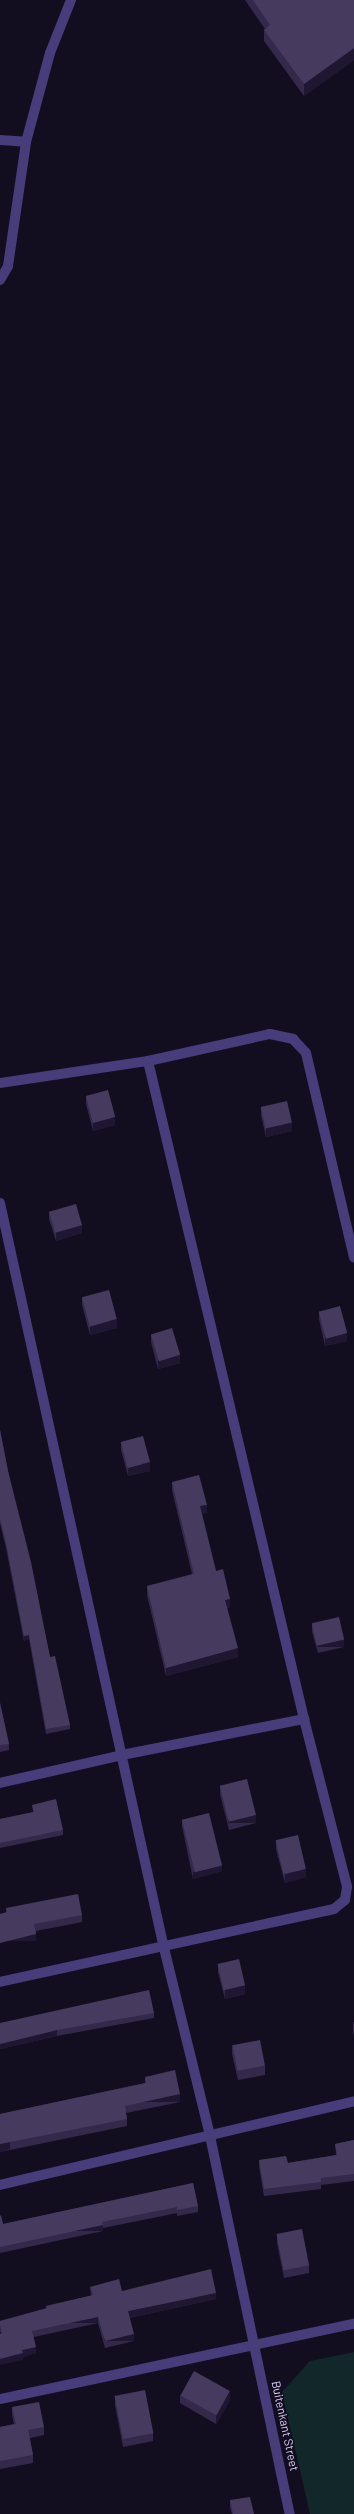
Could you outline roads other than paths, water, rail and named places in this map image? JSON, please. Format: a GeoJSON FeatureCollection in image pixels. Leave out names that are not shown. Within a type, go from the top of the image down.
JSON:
{"type":"FeatureCollection","features":[{"type":"Feature","properties":{"kind":"street"},"geometry":{"type":"LineString","coordinates":[[0,280],[8,266],[26,142],[50,52],[71,0]]}},
{"type":"Feature","properties":{"kind":"street"},"geometry":{"type":"LineString","coordinates":[[0,140],[26,142]]}},
{"type":"Feature","properties":{"kind":"street"},"geometry":{"type":"LineString","coordinates":[[0,1084],[148,1061],[270,1034],[293,1040],[306,1053],[354,1257]]}},
{"type":"Feature","properties":{"kind":"street"},"geometry":{"type":"LineString","coordinates":[[0,1982],[163,1944],[334,1909],[345,1900],[347,1887],[304,1719],[148,1061]]}},
{"type":"Feature","properties":{"kind":"street","name":"Buitenkant Street"},"geometry":{"type":"LineString","coordinates":[[0,1203],[163,1944],[210,2136],[290,2514]]}},
{"type":"Feature","properties":{"kind":"street"},"geometry":{"type":"LineString","coordinates":[[0,1783],[122,1755],[304,1719]]}},
{"type":"Feature","properties":{"kind":"street"},"geometry":{"type":"LineString","coordinates":[[0,2185],[354,2101]]}},
{"type":"Feature","properties":{"kind":"street"},"geometry":{"type":"LineString","coordinates":[[0,2399],[354,2324]]}}]}
